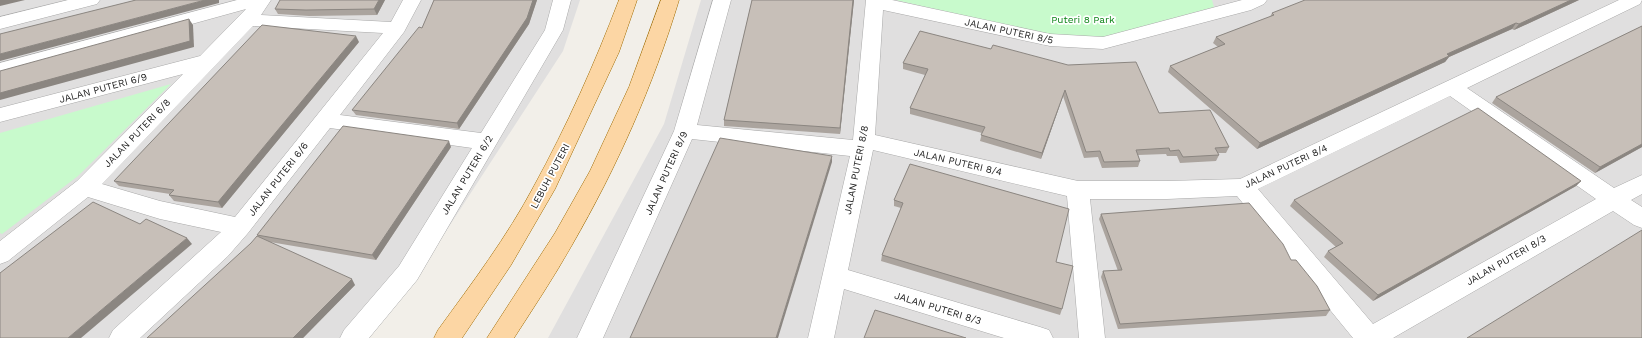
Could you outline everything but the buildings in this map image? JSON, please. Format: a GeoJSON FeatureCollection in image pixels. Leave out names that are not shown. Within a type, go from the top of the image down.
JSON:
{"type":"FeatureCollection","features":[{"type":"Feature","properties":{"kind":"main road","name":"LEBUH PUTERI"},"geometry":{"type":"LineString","coordinates":[[447,338],[503,258],[544,190],[603,67],[628,0]]}},
{"type":"Feature","properties":{"kind":"main road"},"geometry":{"type":"LineString","coordinates":[[500,338],[572,226],[618,138],[650,61],[669,2]]}},
{"type":"Feature","properties":{"kind":"street"},"geometry":{"type":"LineString","coordinates":[[0,23],[39,7],[91,0]]}},
{"type":"Feature","properties":{"kind":"street"},"geometry":{"type":"LineString","coordinates":[[0,70],[258,0]]}},
{"type":"Feature","properties":{"kind":"street","name":"JALAN PUTERI 6/8"},"geometry":{"type":"LineString","coordinates":[[0,254],[85,187],[207,60],[248,20],[262,0]]}},
{"type":"Feature","properties":{"kind":"street","name":"JALAN PUTERI 6/6"},"geometry":{"type":"LineString","coordinates":[[122,338],[220,249],[240,226],[397,28],[412,0]]}},
{"type":"Feature","properties":{"kind":"street","name":"JALAN PUTERI 6/2"},"geometry":{"type":"LineString","coordinates":[[353,338],[408,273],[554,30],[562,0]]}},
{"type":"Feature","properties":{"kind":"street","name":"JALAN PUTERI 8/9"},"geometry":{"type":"LineString","coordinates":[[590,338],[685,131],[722,0]]}},
{"type":"Feature","properties":{"kind":"street","name":"JALAN PUTERI 8/5"},"geometry":{"type":"LineString","coordinates":[[875,1],[1050,40],[1103,43],[1246,2]]}},
{"type":"Feature","properties":{"kind":"street","name":"JALAN PUTERI 8/8"},"geometry":{"type":"LineString","coordinates":[[821,338],[863,145],[875,1]]}},
{"type":"Feature","properties":{"kind":"street","name":"JALAN PUTERI 8/4"},"geometry":{"type":"LineString","coordinates":[[685,131],[863,145],[1078,190],[1167,190],[1243,187],[1451,87],[1633,2]]}},
{"type":"Feature","properties":{"kind":"street"},"geometry":{"type":"LineString","coordinates":[[248,20],[397,28]]}},
{"type":"Feature","properties":{"kind":"street","name":"JALAN PUTERI 6/9"},"geometry":{"type":"LineString","coordinates":[[0,115],[207,60]]}},
{"type":"Feature","properties":{"kind":"street"},"geometry":{"type":"LineString","coordinates":[[1451,87],[1642,219]]}},
{"type":"Feature","properties":{"kind":"street"},"geometry":{"type":"LineString","coordinates":[[325,120],[487,142]]}},
{"type":"Feature","properties":{"kind":"street","name":"JALAN PUTERI 8/3"},"geometry":{"type":"LineString","coordinates":[[1369,338],[1642,183]]}},
{"type":"Feature","properties":{"kind":"street"},"geometry":{"type":"LineString","coordinates":[[85,187],[160,210],[240,226]]}},
{"type":"Feature","properties":{"kind":"street"},"geometry":{"type":"LineString","coordinates":[[1243,187],[1369,338]]}},
{"type":"Feature","properties":{"kind":"street"},"geometry":{"type":"LineString","coordinates":[[1078,190],[1092,338]]}},
{"type":"Feature","properties":{"kind":"street","name":"JALAN PUTERI 8/3"},"geometry":{"type":"LineString","coordinates":[[835,276],[1040,338]]}},
{"type":"Feature","properties":{"kind":"shaded area"},"geometry":{"type":"Polygon","coordinates":[[[0,0],[580,0],[563,51],[413,282],[364,338],[0,338],[0,0]]]}},
{"type":"Feature","properties":{"kind":"shaded area"},"geometry":{"type":"Polygon","coordinates":[[[701,0],[1642,0],[1642,338],[548,338],[664,124],[701,0]]]}},
{"type":"Feature","properties":{"kind":"green space","name":"Puteri 8 Park"},"geometry":{"type":"Polygon","coordinates":[[[896,0],[1212,0],[1214,7],[1101,38],[1046,35],[896,0]]]}},
{"type":"Feature","properties":{"kind":"green space"},"geometry":{"type":"Polygon","coordinates":[[[171,84],[78,176],[2,234],[0,233],[0,133],[171,84]]]}}]}
